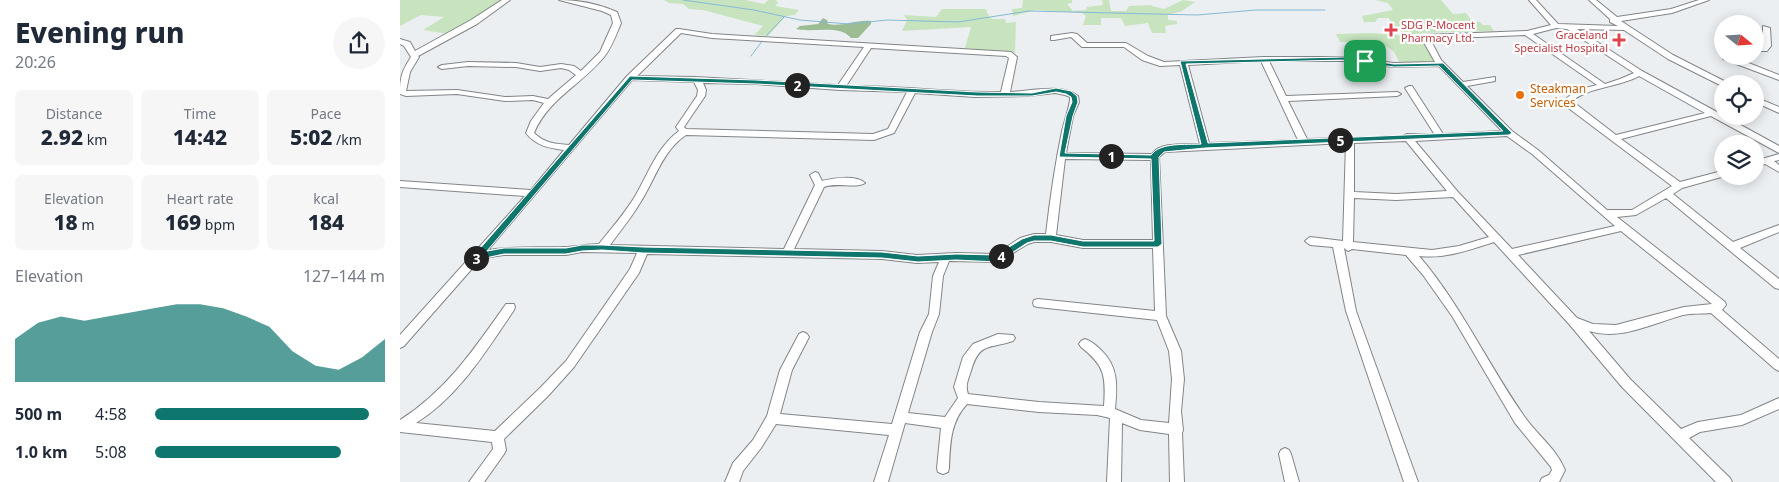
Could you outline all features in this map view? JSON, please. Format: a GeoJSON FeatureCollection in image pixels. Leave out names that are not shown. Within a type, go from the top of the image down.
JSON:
{"type":"FeatureCollection","features":[{"type":"Feature","properties":{"kind":"street"},"geometry":{"type":"LineString","coordinates":[[414,54],[474,22],[507,0]]}},
{"type":"Feature","properties":{"kind":"street"},"geometry":{"type":"LineString","coordinates":[[562,0],[604,9],[614,14],[617,23],[602,55],[551,102],[533,123],[530,133],[536,140],[545,144],[572,148]]}},
{"type":"Feature","properties":{"kind":"street"},"geometry":{"type":"LineString","coordinates":[[1532,0],[1556,26]]}},
{"type":"Feature","properties":{"kind":"street"},"geometry":{"type":"LineString","coordinates":[[1592,0],[1624,28],[1692,69],[1714,80]]}},
{"type":"Feature","properties":{"kind":"street"},"geometry":{"type":"LineString","coordinates":[[1613,20],[1672,11],[1706,0]]}},
{"type":"Feature","properties":{"kind":"street"},"geometry":{"type":"LineString","coordinates":[[1573,321],[1599,330],[1608,330],[1655,320],[1685,310],[1712,308],[1721,305],[1605,212],[1535,152],[1509,133],[1441,64],[1426,39],[1428,37],[1528,33],[1556,26],[1624,28]]}},
{"type":"Feature","properties":{"kind":"street"},"geometry":{"type":"LineString","coordinates":[[1567,26],[1639,72],[1779,150]]}},
{"type":"Feature","properties":{"kind":"street"},"geometry":{"type":"LineString","coordinates":[[1764,50],[1767,46],[1766,28]]}},
{"type":"Feature","properties":{"kind":"street"},"geometry":{"type":"LineString","coordinates":[[400,343],[533,193],[630,78],[679,31],[712,36],[1008,54],[1013,57],[1005,94]]}},
{"type":"Feature","properties":{"kind":"street"},"geometry":{"type":"LineString","coordinates":[[1528,33],[1603,86]]}},
{"type":"Feature","properties":{"kind":"street"},"geometry":{"type":"LineString","coordinates":[[1054,38],[1072,35],[1078,36],[1085,45],[1120,44],[1130,47],[1135,52],[1158,63],[1264,59],[1343,59],[1394,66],[1441,64]]}},
{"type":"Feature","properties":{"kind":"street"},"geometry":{"type":"LineString","coordinates":[[400,41],[404,42],[415,57],[406,72],[402,84],[402,92],[406,94],[457,92],[505,100],[533,98],[551,102]]}},
{"type":"Feature","properties":{"kind":"street"},"geometry":{"type":"LineString","coordinates":[[840,88],[868,47],[867,45]]}},
{"type":"Feature","properties":{"kind":"street"},"geometry":{"type":"LineString","coordinates":[[1264,59],[1303,141]]}},
{"type":"Feature","properties":{"kind":"street"},"geometry":{"type":"LineString","coordinates":[[1183,62],[1205,146]]}},
{"type":"Feature","properties":{"kind":"street"},"geometry":{"type":"LineString","coordinates":[[442,67],[490,64],[516,65],[540,69],[561,66],[571,68],[581,75]]}},
{"type":"Feature","properties":{"kind":"street"},"geometry":{"type":"LineString","coordinates":[[1752,65],[1779,78]]}},
{"type":"Feature","properties":{"kind":"street"},"geometry":{"type":"LineString","coordinates":[[1639,72],[1619,83],[1583,92],[1568,101],[1570,105],[1612,138],[1680,186]]}},
{"type":"Feature","properties":{"kind":"street"},"geometry":{"type":"LineString","coordinates":[[630,78],[912,90],[960,94],[1032,94],[1056,90],[1068,92],[1074,96],[1075,102],[1069,116],[1061,156],[1051,238]]}},
{"type":"Feature","properties":{"kind":"street"},"geometry":{"type":"LineString","coordinates":[[1461,84],[1492,79]]}},
{"type":"Feature","properties":{"kind":"street"},"geometry":{"type":"LineString","coordinates":[[684,132],[680,127],[687,115],[702,98],[703,90],[701,84],[695,80]]}},
{"type":"Feature","properties":{"kind":"street"},"geometry":{"type":"LineString","coordinates":[[1409,88],[1440,136]]}},
{"type":"Feature","properties":{"kind":"street"},"geometry":{"type":"LineString","coordinates":[[602,248],[637,200],[670,145],[676,137],[684,132],[874,138],[892,131],[912,90]]}},
{"type":"Feature","properties":{"kind":"street"},"geometry":{"type":"LineString","coordinates":[[1283,99],[1396,94]]}},
{"type":"Feature","properties":{"kind":"street"},"geometry":{"type":"LineString","coordinates":[[1764,103],[1779,110]]}},
{"type":"Feature","properties":{"kind":"street"},"geometry":{"type":"LineString","coordinates":[[1612,138],[1713,113]]}},
{"type":"Feature","properties":{"kind":"street"},"geometry":{"type":"LineString","coordinates":[[1177,482],[1175,411],[1178,379],[1175,351],[1161,316],[1155,157],[1158,152],[1163,149],[1205,146],[1509,133]]}},
{"type":"Feature","properties":{"kind":"street"},"geometry":{"type":"LineString","coordinates":[[1407,137],[1455,194],[1512,253],[1626,383],[1725,482]]}},
{"type":"Feature","properties":{"kind":"street"},"geometry":{"type":"LineString","coordinates":[[1350,139],[1348,195],[1343,246],[1351,311],[1412,482]]}},
{"type":"Feature","properties":{"kind":"street"},"geometry":{"type":"LineString","coordinates":[[1061,156],[1155,157]]}},
{"type":"Feature","properties":{"kind":"street"},"geometry":{"type":"LineString","coordinates":[[1764,162],[1779,157]]}},
{"type":"Feature","properties":{"kind":"street"},"geometry":{"type":"LineString","coordinates":[[1767,161],[1779,169]]}},
{"type":"Feature","properties":{"kind":"street"},"geometry":{"type":"LineString","coordinates":[[815,175],[820,185]]}},
{"type":"Feature","properties":{"kind":"street"},"geometry":{"type":"LineString","coordinates":[[1605,212],[1621,214],[1634,212],[1668,195],[1680,186],[1714,176]]}},
{"type":"Feature","properties":{"kind":"street"},"geometry":{"type":"LineString","coordinates":[[788,252],[820,185],[835,182],[860,183]]}},
{"type":"Feature","properties":{"kind":"street"},"geometry":{"type":"LineString","coordinates":[[400,184],[533,193]]}},
{"type":"Feature","properties":{"kind":"street"},"geometry":{"type":"LineString","coordinates":[[1348,195],[1396,198],[1455,194]]}},
{"type":"Feature","properties":{"kind":"street"},"geometry":{"type":"LineString","coordinates":[[1668,195],[1779,285]]}},
{"type":"Feature","properties":{"kind":"street"},"geometry":{"type":"LineString","coordinates":[[1512,253],[1624,227]]}},
{"type":"Feature","properties":{"kind":"street"},"geometry":{"type":"LineString","coordinates":[[1732,247],[1779,228]]}},
{"type":"Feature","properties":{"kind":"street"},"geometry":{"type":"LineString","coordinates":[[474,260],[488,254],[504,251],[566,251],[582,248],[882,255],[918,259],[956,257],[998,258],[1024,241],[1034,238],[1051,238],[1083,244],[1158,244]]}},
{"type":"Feature","properties":{"kind":"street"},"geometry":{"type":"LineString","coordinates":[[1310,241],[1432,254],[1459,250],[1496,238]]}},
{"type":"Feature","properties":{"kind":"street"},"geometry":{"type":"LineString","coordinates":[[400,427],[497,437],[570,364],[635,270],[643,250]]}},
{"type":"Feature","properties":{"kind":"street"},"geometry":{"type":"LineString","coordinates":[[1410,253],[1453,308],[1483,357],[1492,377],[1520,420],[1555,461],[1559,470],[1554,479],[1547,482]]}},
{"type":"Feature","properties":{"kind":"street"},"geometry":{"type":"LineString","coordinates":[[881,482],[891,454],[898,423],[926,332],[934,314],[938,276],[945,259]]}},
{"type":"Feature","properties":{"kind":"street"},"geometry":{"type":"LineString","coordinates":[[1038,303],[1076,308],[1102,308],[1161,316]]}},
{"type":"Feature","properties":{"kind":"street"},"geometry":{"type":"LineString","coordinates":[[400,427],[429,409],[449,390],[472,363],[510,307]]}},
{"type":"Feature","properties":{"kind":"street"},"geometry":{"type":"LineString","coordinates":[[1712,308],[1779,366]]}},
{"type":"Feature","properties":{"kind":"street"},"geometry":{"type":"LineString","coordinates":[[732,482],[738,467],[757,444],[773,418],[786,370],[802,337]]}},
{"type":"Feature","properties":{"kind":"street"},"geometry":{"type":"LineString","coordinates":[[964,400],[960,387],[969,357],[977,346],[998,339],[1010,338]]}},
{"type":"Feature","properties":{"kind":"street"},"geometry":{"type":"LineString","coordinates":[[1085,344],[1099,354],[1111,373],[1114,482]]}},
{"type":"Feature","properties":{"kind":"street"},"geometry":{"type":"LineString","coordinates":[[964,400],[1113,415],[1140,425],[1177,430]]}},
{"type":"Feature","properties":{"kind":"street"},"geometry":{"type":"LineString","coordinates":[[943,468],[948,423],[952,412],[964,400]]}},
{"type":"Feature","properties":{"kind":"street"},"geometry":{"type":"LineString","coordinates":[[1680,436],[1698,427],[1742,420],[1779,402]]}},
{"type":"Feature","properties":{"kind":"street"},"geometry":{"type":"LineString","coordinates":[[773,418],[789,421],[948,423]]}},
{"type":"Feature","properties":{"kind":"street"},"geometry":{"type":"LineString","coordinates":[[476,482],[500,450],[497,437]]}},
{"type":"Feature","properties":{"kind":"street"},"geometry":{"type":"LineString","coordinates":[[1285,454],[1292,482]]}},
{"type":"Feature","properties":{"kind":"green space"},"geometry":{"type":"Polygon","coordinates":[[[400,0],[506,0],[448,34],[423,30],[444,17],[421,15],[400,26],[400,0]]]}},
{"type":"Feature","properties":{"kind":"green space"},"geometry":{"type":"Polygon","coordinates":[[[664,0],[746,0],[764,4],[768,0],[776,0],[778,3],[775,6],[799,10],[795,15],[786,16],[768,36],[754,35],[763,26],[703,10],[689,9],[683,4],[669,3],[664,0]]]}},
{"type":"Feature","properties":{"kind":"green space"},"geometry":{"type":"Polygon","coordinates":[[[1023,0],[1072,0],[1072,3],[1067,4],[1073,11],[1086,10],[1087,7],[1103,5],[1102,0],[1109,0],[1111,11],[1126,11],[1129,6],[1151,5],[1164,9],[1183,0],[1195,2],[1182,11],[1168,15],[1168,20],[1177,21],[1177,24],[1165,26],[1166,33],[1152,33],[1148,23],[1125,26],[1121,18],[1101,18],[1101,25],[1083,25],[1086,16],[1082,13],[1036,10],[1013,16],[1012,9],[1022,8],[1023,0]]]}},
{"type":"Feature","properties":{"kind":"green space"},"geometry":{"type":"Polygon","coordinates":[[[1375,0],[1441,0],[1453,14],[1466,13],[1471,20],[1480,22],[1483,25],[1490,25],[1494,31],[1421,33],[1439,63],[1400,63],[1394,52],[1385,45],[1380,44],[1388,64],[1369,58],[1358,42],[1340,42],[1336,34],[1372,33],[1407,36],[1395,29],[1389,18],[1378,18],[1375,22],[1364,22],[1362,16],[1393,10],[1388,3],[1375,0]]]}},
{"type":"Feature","properties":{"kind":"green space"},"geometry":{"type":"Polygon","coordinates":[[[942,9],[986,9],[992,19],[1005,19],[1006,23],[1016,22],[1015,53],[965,48],[971,27],[902,31],[907,20],[904,15],[936,17],[942,9]]]}},
{"type":"Feature","properties":{"kind":"green space"},"geometry":{"type":"Polygon","coordinates":[[[823,18],[827,20],[828,24],[833,25],[860,21],[871,21],[871,24],[858,38],[851,38],[840,31],[796,29],[800,26],[818,24],[823,18]]]}},
{"type":"Feature","properties":{"kind":"waterway"},"geometry":{"type":"LineString","coordinates":[[683,0],[754,10],[800,20],[849,24],[887,20],[958,22],[1029,11],[1197,15],[1256,10],[1325,10]]}},
{"type":"Feature","properties":{"kind":"waterway"},"geometry":{"type":"LineString","coordinates":[[767,35],[784,17]]}},
{"type":"Feature","properties":{"kind":"waterway"},"geometry":{"type":"LineString","coordinates":[[751,56],[763,40]]}},
{"type":"Feature","properties":{"kind":"place","name":"SDG P-Mocent Pharmacy Ltd."},"geometry":{"type":"Point","coordinates":[1391,30]}},
{"type":"Feature","properties":{"kind":"place","name":"Graceland Specialist Hospital"},"geometry":{"type":"Point","coordinates":[1619,40]}},
{"type":"Feature","properties":{"kind":"place","name":"Steakman Services"},"geometry":{"type":"Point","coordinates":[1520,95]}},
{"type":"Feature","properties":{"kind":"route"},"geometry":{"type":"LineString","coordinates":[[1365,61],[1343,59],[1264,59],[1183,62],[1205,146],[1163,149],[1155,154],[1155,157],[1061,156],[1069,116],[1075,102],[1074,96],[1068,92],[1056,90],[1032,94],[960,94],[930,90],[840,88],[756,82],[630,78],[474,260],[488,254],[504,251],[566,251],[582,248],[882,255],[918,259],[956,257],[998,258],[1024,241],[1034,238],[1051,238],[1083,244],[1134,246],[1158,244],[1155,154],[1158,152],[1163,149],[1509,133],[1492,118],[1441,64],[1402,64],[1394,66],[1365,61]]}}]}
